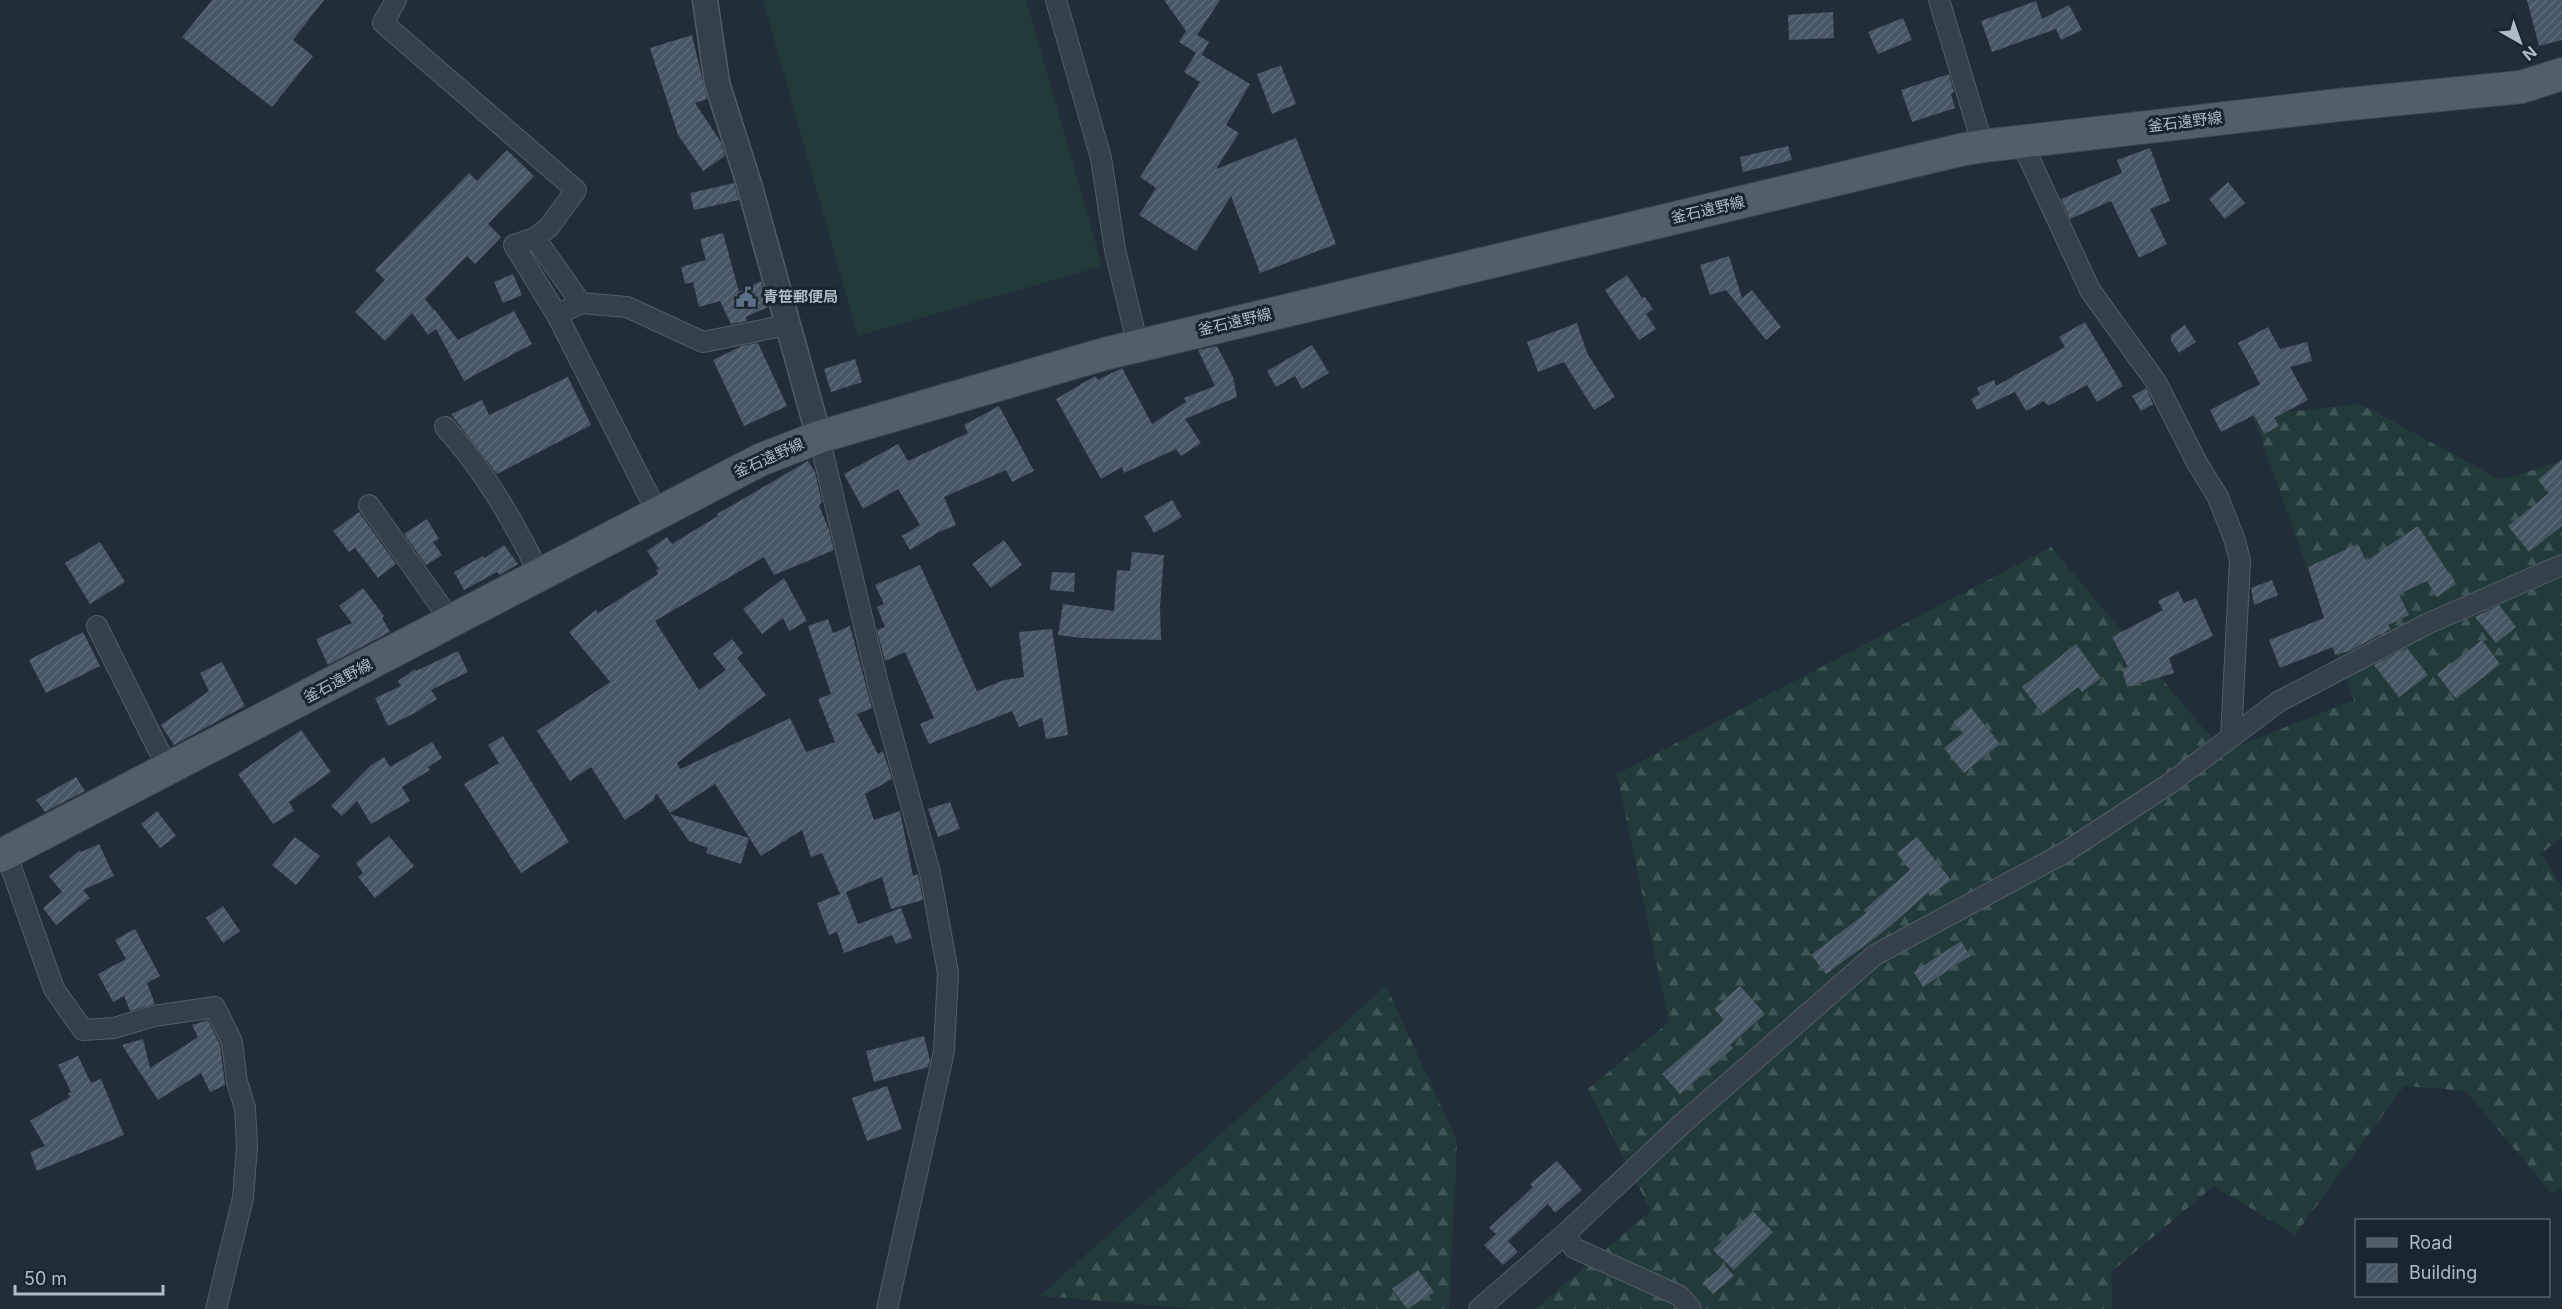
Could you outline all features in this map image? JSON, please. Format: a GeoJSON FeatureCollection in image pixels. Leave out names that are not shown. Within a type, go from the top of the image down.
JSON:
{"type":"FeatureCollection","features":[{"type":"Feature","properties":{"kind":"main road","name":"釜石遠野線"},"geometry":{"type":"LineString","coordinates":[[3,854],[760,460],[819,436],[1138,346],[1983,146],[2521,87],[2562,74]]}},
{"type":"Feature","properties":{"kind":"street"},"geometry":{"type":"LineString","coordinates":[[396,0],[383,23],[576,190],[549,227],[535,238],[514,245],[557,315],[658,514]]}},
{"type":"Feature","properties":{"kind":"street"},"geometry":{"type":"LineString","coordinates":[[705,0],[717,83],[749,184],[819,436],[878,684],[930,873],[948,973],[944,1051],[887,1309]]}},
{"type":"Feature","properties":{"kind":"street"},"geometry":{"type":"LineString","coordinates":[[1056,0],[1101,158],[1115,250],[1138,346]]}},
{"type":"Feature","properties":{"kind":"street"},"geometry":{"type":"LineString","coordinates":[[1940,0],[1983,146]]}},
{"type":"Feature","properties":{"kind":"street"},"geometry":{"type":"LineString","coordinates":[[2021,141],[2090,290],[2156,382],[2197,463],[2218,497],[2235,541],[2240,561],[2231,737]]}},
{"type":"Feature","properties":{"kind":"street"},"geometry":{"type":"LineString","coordinates":[[535,238],[581,303]]}},
{"type":"Feature","properties":{"kind":"street"},"geometry":{"type":"LineString","coordinates":[[557,315],[581,303],[627,307],[703,342],[788,325]]}},
{"type":"Feature","properties":{"kind":"street"},"geometry":{"type":"LineString","coordinates":[[445,428],[464,449],[515,524],[540,575]]}},
{"type":"Feature","properties":{"kind":"street"},"geometry":{"type":"LineString","coordinates":[[369,505],[451,621]]}},
{"type":"Feature","properties":{"kind":"street"},"geometry":{"type":"LineString","coordinates":[[1479,1309],[1565,1234],[1683,1123],[1875,955],[2064,853],[2169,784],[2278,702],[2377,648],[2562,565]]}},
{"type":"Feature","properties":{"kind":"street"},"geometry":{"type":"LineString","coordinates":[[97,626],[168,769]]}},
{"type":"Feature","properties":{"kind":"street"},"geometry":{"type":"LineString","coordinates":[[3,854],[54,989],[83,1030],[114,1028],[154,1016],[215,1007],[228,1033],[232,1042],[237,1082],[245,1108],[248,1146],[243,1198],[216,1309]]}},
{"type":"Feature","properties":{"kind":"street"},"geometry":{"type":"LineString","coordinates":[[1565,1234],[1574,1248],[1680,1296],[1691,1309]]}},
{"type":"Feature","properties":{"kind":"green space"},"geometry":{"type":"Polygon","coordinates":[[[763,0],[1026,0],[1102,266],[858,336],[763,0]]]}},
{"type":"Feature","properties":{"kind":"green space"},"geometry":{"type":"Polygon","coordinates":[[[2360,404],[2501,480],[2562,461],[2562,837],[2541,854],[2562,887],[2562,1010],[2558,1015],[2562,1020],[2562,1188],[2552,1194],[2466,1091],[2404,1086],[2295,1235],[2214,1186],[2111,1272],[2112,1309],[1535,1309],[1651,1211],[1588,1089],[1669,1022],[1617,774],[2051,547],[2223,752],[2354,700],[2253,416],[2360,404]]]}},
{"type":"Feature","properties":{"kind":"green space"},"geometry":{"type":"Polygon","coordinates":[[[1386,986],[1457,1141],[1449,1309],[1197,1309],[1040,1296],[1386,986]]]}},
{"type":"Feature","properties":{"kind":"building"},"geometry":{"type":"Polygon","coordinates":[[[212,0],[324,0],[293,40],[313,56],[272,107],[182,37],[212,0]]]}},
{"type":"Feature","properties":{"kind":"building"},"geometry":{"type":"Polygon","coordinates":[[[1164,0],[1220,0],[1197,35],[1209,42],[1202,55],[1250,84],[1226,125],[1239,133],[1216,169],[1296,138],[1336,244],[1260,273],[1231,196],[1196,251],[1139,215],[1156,188],[1140,177],[1200,82],[1184,72],[1196,53],[1179,42],[1186,31],[1164,0]]]}},
{"type":"Feature","properties":{"kind":"building"},"geometry":{"type":"Polygon","coordinates":[[[2527,0],[2562,0],[2562,40],[2539,46],[2527,0]]]}},
{"type":"Feature","properties":{"kind":"building"},"geometry":{"type":"Polygon","coordinates":[[[2036,1],[2042,19],[2069,5],[2082,30],[2061,40],[2056,29],[1992,52],[1981,21],[2036,1]]]}},
{"type":"Feature","properties":{"kind":"building"},"geometry":{"type":"Polygon","coordinates":[[[1833,12],[1834,38],[1789,40],[1788,15],[1833,12]]]}},
{"type":"Feature","properties":{"kind":"building"},"geometry":{"type":"Polygon","coordinates":[[[1903,18],[1912,40],[1878,54],[1868,32],[1903,18]]]}},
{"type":"Feature","properties":{"kind":"building"},"geometry":{"type":"Polygon","coordinates":[[[692,35],[707,99],[695,103],[721,142],[725,156],[703,171],[678,135],[650,48],[692,35]]]}},
{"type":"Feature","properties":{"kind":"building"},"geometry":{"type":"Polygon","coordinates":[[[1281,65],[1296,104],[1272,114],[1257,74],[1281,65]]]}},
{"type":"Feature","properties":{"kind":"building"},"geometry":{"type":"Polygon","coordinates":[[[1949,74],[1955,108],[1912,122],[1901,90],[1949,74]]]}},
{"type":"Feature","properties":{"kind":"building"},"geometry":{"type":"Polygon","coordinates":[[[1788,146],[1792,160],[1743,172],[1740,157],[1788,146]]]}},
{"type":"Feature","properties":{"kind":"building"},"geometry":{"type":"Polygon","coordinates":[[[2150,148],[2170,201],[2150,209],[2167,244],[2139,258],[2111,201],[2070,219],[2061,199],[2122,173],[2117,160],[2150,148]]]}},
{"type":"Feature","properties":{"kind":"building"},"geometry":{"type":"Polygon","coordinates":[[[507,150],[534,176],[488,224],[501,237],[475,264],[467,256],[425,299],[433,309],[431,311],[434,309],[458,340],[514,311],[532,344],[464,381],[436,329],[428,335],[412,313],[385,341],[355,312],[385,280],[375,270],[469,173],[477,181],[507,150]]]}},
{"type":"Feature","properties":{"kind":"building"},"geometry":{"type":"Polygon","coordinates":[[[2228,182],[2245,203],[2225,219],[2209,199],[2228,182]]]}},
{"type":"Feature","properties":{"kind":"building"},"geometry":{"type":"Polygon","coordinates":[[[734,183],[739,200],[694,210],[690,193],[734,183]]]}},
{"type":"Feature","properties":{"kind":"building"},"geometry":{"type":"Polygon","coordinates":[[[723,233],[739,292],[761,281],[768,307],[746,317],[747,321],[731,324],[720,301],[699,307],[693,282],[685,284],[681,267],[706,260],[700,239],[723,233]]]}},
{"type":"Feature","properties":{"kind":"building"},"geometry":{"type":"Polygon","coordinates":[[[1729,256],[1742,298],[1752,290],[1781,327],[1766,340],[1726,290],[1710,295],[1700,265],[1729,256]]]}},
{"type":"Feature","properties":{"kind":"building"},"geometry":{"type":"Polygon","coordinates":[[[513,274],[522,295],[503,303],[494,282],[513,274]]]}},
{"type":"Feature","properties":{"kind":"building"},"geometry":{"type":"Polygon","coordinates":[[[1627,275],[1642,298],[1645,297],[1653,309],[1646,314],[1656,329],[1639,340],[1605,290],[1627,275]]]}},
{"type":"Feature","properties":{"kind":"building"},"geometry":{"type":"Polygon","coordinates":[[[2085,322],[2123,386],[2097,402],[2087,385],[2048,406],[2044,401],[2026,411],[2015,392],[1977,410],[1971,399],[1980,394],[1977,388],[1994,380],[1996,386],[2065,347],[2059,337],[2085,322]]]}},
{"type":"Feature","properties":{"kind":"building"},"geometry":{"type":"Polygon","coordinates":[[[1577,323],[1587,353],[1615,397],[1594,410],[1564,362],[1538,372],[1527,342],[1577,323]]]}},
{"type":"Feature","properties":{"kind":"building"},"geometry":{"type":"Polygon","coordinates":[[[2185,325],[2196,342],[2179,353],[2171,341],[2171,335],[2185,325]]]}},
{"type":"Feature","properties":{"kind":"building"},"geometry":{"type":"Polygon","coordinates":[[[2268,327],[2280,349],[2307,342],[2312,361],[2290,367],[2308,400],[2274,418],[2279,426],[2264,434],[2254,415],[2221,432],[2210,410],[2260,384],[2238,343],[2268,327]]]}},
{"type":"Feature","properties":{"kind":"building"},"geometry":{"type":"Polygon","coordinates":[[[758,343],[787,406],[744,426],[713,360],[742,346],[758,343]]]}},
{"type":"Feature","properties":{"kind":"building"},"geometry":{"type":"Polygon","coordinates":[[[1312,345],[1329,373],[1302,389],[1295,376],[1276,387],[1267,371],[1312,345]]]}},
{"type":"Feature","properties":{"kind":"building"},"geometry":{"type":"Polygon","coordinates":[[[1217,346],[1233,377],[1237,397],[1185,419],[1201,443],[1181,456],[1176,449],[1124,473],[1122,467],[1101,479],[1056,399],[1095,376],[1098,380],[1122,368],[1152,424],[1186,402],[1184,398],[1215,386],[1198,350],[1217,346]]]}},
{"type":"Feature","properties":{"kind":"building"},"geometry":{"type":"Polygon","coordinates":[[[855,359],[862,382],[831,392],[824,369],[855,359]]]}},
{"type":"Feature","properties":{"kind":"building"},"geometry":{"type":"Polygon","coordinates":[[[568,377],[591,425],[497,474],[451,414],[482,400],[489,415],[568,377]]]}},
{"type":"Feature","properties":{"kind":"building"},"geometry":{"type":"Polygon","coordinates":[[[2146,388],[2153,404],[2141,411],[2132,396],[2146,388]]]}},
{"type":"Feature","properties":{"kind":"building"},"geometry":{"type":"Polygon","coordinates":[[[999,406],[1034,471],[1012,482],[1006,470],[944,497],[956,525],[939,532],[910,550],[902,536],[920,525],[898,489],[863,509],[844,474],[898,444],[908,461],[968,433],[964,425],[999,406]]]}},
{"type":"Feature","properties":{"kind":"building"},"geometry":{"type":"Polygon","coordinates":[[[2562,459],[2562,526],[2529,552],[2508,526],[2549,493],[2538,480],[2562,459]]]}},
{"type":"Feature","properties":{"kind":"building"},"geometry":{"type":"Polygon","coordinates":[[[808,461],[815,472],[822,502],[819,505],[834,550],[774,575],[764,557],[655,621],[699,690],[726,670],[713,654],[732,639],[743,653],[737,658],[766,695],[677,763],[680,769],[790,718],[806,752],[835,742],[818,699],[831,694],[808,626],[828,619],[833,633],[850,626],[872,708],[857,714],[878,754],[883,751],[892,779],[865,794],[874,820],[900,811],[913,876],[918,874],[923,900],[891,909],[882,877],[846,892],[858,924],[901,908],[912,938],[896,944],[892,935],[844,953],[837,932],[829,935],[817,903],[840,894],[822,853],[811,857],[802,830],[761,856],[715,784],[670,813],[656,793],[654,800],[625,820],[591,767],[570,781],[537,731],[610,682],[569,632],[596,610],[598,613],[658,574],[656,570],[659,569],[647,551],[667,537],[672,544],[718,516],[717,514],[808,461]]]}},
{"type":"Feature","properties":{"kind":"building"},"geometry":{"type":"Polygon","coordinates":[[[1172,500],[1182,517],[1154,533],[1144,516],[1172,500]]]}},
{"type":"Feature","properties":{"kind":"building"},"geometry":{"type":"Polygon","coordinates":[[[359,512],[396,564],[378,578],[355,548],[349,552],[333,531],[359,512]]]}},
{"type":"Feature","properties":{"kind":"building"},"geometry":{"type":"Polygon","coordinates":[[[427,519],[439,539],[433,542],[442,555],[426,565],[404,534],[427,519]]]}},
{"type":"Feature","properties":{"kind":"building"},"geometry":{"type":"Polygon","coordinates":[[[2418,526],[2456,584],[2437,597],[2427,581],[2399,594],[2409,615],[2388,625],[2391,629],[2349,651],[2335,655],[2333,647],[2280,668],[2269,640],[2324,618],[2308,567],[2358,544],[2366,561],[2418,526]]]}},
{"type":"Feature","properties":{"kind":"building"},"geometry":{"type":"Polygon","coordinates":[[[1004,540],[1022,565],[991,588],[972,564],[1004,540]]]}},
{"type":"Feature","properties":{"kind":"building"},"geometry":{"type":"Polygon","coordinates":[[[100,542],[125,582],[90,604],[65,563],[100,542]]]}},
{"type":"Feature","properties":{"kind":"building"},"geometry":{"type":"Polygon","coordinates":[[[504,545],[518,564],[500,575],[497,572],[464,590],[454,572],[483,556],[485,558],[504,545]]]}},
{"type":"Feature","properties":{"kind":"building"},"geometry":{"type":"Polygon","coordinates":[[[1132,552],[1164,555],[1160,607],[1161,640],[1082,638],[1058,635],[1063,604],[1114,611],[1117,570],[1130,571],[1132,552]]]}},
{"type":"Feature","properties":{"kind":"building"},"geometry":{"type":"Polygon","coordinates":[[[920,565],[977,691],[1004,680],[1024,677],[1019,632],[1052,629],[1068,735],[1046,739],[1042,718],[1019,727],[1012,711],[929,744],[920,724],[934,718],[905,652],[885,661],[877,630],[885,627],[877,607],[884,604],[875,585],[920,565]]]}},
{"type":"Feature","properties":{"kind":"building"},"geometry":{"type":"Polygon","coordinates":[[[1052,572],[1075,573],[1074,592],[1050,590],[1052,572]]]}},
{"type":"Feature","properties":{"kind":"building"},"geometry":{"type":"Polygon","coordinates":[[[784,578],[807,621],[789,631],[783,618],[762,634],[743,609],[784,578]]]}},
{"type":"Feature","properties":{"kind":"building"},"geometry":{"type":"Polygon","coordinates":[[[2272,580],[2278,595],[2254,605],[2251,588],[2272,580]]]}},
{"type":"Feature","properties":{"kind":"building"},"geometry":{"type":"Polygon","coordinates":[[[363,588],[384,616],[382,618],[390,632],[328,665],[316,639],[352,623],[339,606],[363,588]]]}},
{"type":"Feature","properties":{"kind":"building"},"geometry":{"type":"Polygon","coordinates":[[[2178,591],[2184,603],[2196,598],[2213,636],[2169,658],[2174,673],[2127,687],[2122,669],[2128,667],[2112,637],[2163,610],[2158,601],[2178,591]]]}},
{"type":"Feature","properties":{"kind":"building"},"geometry":{"type":"Polygon","coordinates":[[[2499,605],[2516,627],[2496,643],[2475,617],[2499,605]]]}},
{"type":"Feature","properties":{"kind":"building"},"geometry":{"type":"Polygon","coordinates":[[[83,632],[100,666],[46,693],[29,660],[83,632]]]}},
{"type":"Feature","properties":{"kind":"building"},"geometry":{"type":"Polygon","coordinates":[[[2482,640],[2500,664],[2456,699],[2437,674],[2482,640]]]}},
{"type":"Feature","properties":{"kind":"building"},"geometry":{"type":"Polygon","coordinates":[[[2076,644],[2101,678],[2082,692],[2078,687],[2043,714],[2022,687],[2076,644]]]}},
{"type":"Feature","properties":{"kind":"building"},"geometry":{"type":"Polygon","coordinates":[[[2407,648],[2428,675],[2399,697],[2374,665],[2407,648]]]}},
{"type":"Feature","properties":{"kind":"building"},"geometry":{"type":"Polygon","coordinates":[[[458,651],[468,672],[431,690],[437,699],[388,726],[375,698],[401,686],[398,681],[415,669],[416,671],[458,651]]]}},
{"type":"Feature","properties":{"kind":"building"},"geometry":{"type":"Polygon","coordinates":[[[222,662],[245,706],[174,745],[161,725],[209,691],[200,673],[222,662]]]}},
{"type":"Feature","properties":{"kind":"building"},"geometry":{"type":"Polygon","coordinates":[[[1971,708],[2000,744],[1964,773],[1944,748],[1963,733],[1953,722],[1971,708]]]}},
{"type":"Feature","properties":{"kind":"building"},"geometry":{"type":"Polygon","coordinates":[[[301,730],[331,772],[289,802],[294,811],[273,824],[238,774],[301,730]]]}},
{"type":"Feature","properties":{"kind":"building"},"geometry":{"type":"Polygon","coordinates":[[[503,736],[569,842],[521,873],[464,784],[499,763],[488,745],[503,736]]]}},
{"type":"Feature","properties":{"kind":"building"},"geometry":{"type":"Polygon","coordinates":[[[432,742],[442,758],[428,767],[430,770],[402,787],[410,801],[371,824],[357,801],[342,816],[331,806],[370,766],[384,757],[390,767],[432,742]]]}},
{"type":"Feature","properties":{"kind":"building"},"geometry":{"type":"Polygon","coordinates":[[[76,777],[85,791],[45,812],[36,800],[76,777]]]}},
{"type":"Feature","properties":{"kind":"building"},"geometry":{"type":"Polygon","coordinates":[[[950,802],[960,829],[938,837],[928,809],[950,802]]]}},
{"type":"Feature","properties":{"kind":"building"},"geometry":{"type":"Polygon","coordinates":[[[157,811],[176,836],[160,848],[141,824],[157,811]]]}},
{"type":"Feature","properties":{"kind":"building"},"geometry":{"type":"Polygon","coordinates":[[[670,814],[749,838],[741,864],[706,853],[708,848],[689,841],[670,814]]]}},
{"type":"Feature","properties":{"kind":"building"},"geometry":{"type":"Polygon","coordinates":[[[389,836],[414,866],[375,898],[358,877],[363,873],[356,863],[389,836]]]}},
{"type":"Feature","properties":{"kind":"building"},"geometry":{"type":"Polygon","coordinates":[[[295,837],[320,856],[296,885],[272,865],[295,837]]]}},
{"type":"Feature","properties":{"kind":"building"},"geometry":{"type":"Polygon","coordinates":[[[1917,837],[1951,880],[1930,896],[1928,893],[1883,932],[1826,974],[1811,955],[1866,913],[1864,910],[1910,870],[1897,853],[1917,837]]]}},
{"type":"Feature","properties":{"kind":"building"},"geometry":{"type":"Polygon","coordinates":[[[99,844],[114,876],[83,890],[90,898],[56,925],[43,908],[62,892],[49,876],[80,850],[81,852],[99,844]]]}},
{"type":"Feature","properties":{"kind":"building"},"geometry":{"type":"Polygon","coordinates":[[[223,906],[240,931],[223,943],[206,918],[223,906]]]}},
{"type":"Feature","properties":{"kind":"building"},"geometry":{"type":"Polygon","coordinates":[[[135,929],[160,976],[147,983],[155,1004],[130,1011],[124,996],[113,1002],[98,974],[126,959],[115,940],[135,929]]]}},
{"type":"Feature","properties":{"kind":"building"},"geometry":{"type":"Polygon","coordinates":[[[1961,941],[1970,956],[1923,987],[1914,972],[1961,941]]]}},
{"type":"Feature","properties":{"kind":"building"},"geometry":{"type":"Polygon","coordinates":[[[1740,986],[1765,1014],[1730,1045],[1733,1048],[1680,1094],[1662,1074],[1724,1020],[1714,1009],[1740,986]]]}},
{"type":"Feature","properties":{"kind":"building"},"geometry":{"type":"Polygon","coordinates":[[[208,1020],[220,1045],[225,1085],[210,1092],[201,1073],[158,1100],[122,1045],[143,1039],[150,1068],[198,1037],[192,1025],[208,1020]]]}},
{"type":"Feature","properties":{"kind":"building"},"geometry":{"type":"Polygon","coordinates":[[[924,1036],[930,1060],[928,1067],[874,1082],[866,1051],[924,1036]]]}},
{"type":"Feature","properties":{"kind":"building"},"geometry":{"type":"Polygon","coordinates":[[[78,1056],[91,1083],[101,1079],[124,1135],[37,1171],[30,1152],[45,1146],[30,1121],[70,1097],[68,1093],[71,1092],[58,1065],[78,1056]]]}},
{"type":"Feature","properties":{"kind":"building"},"geometry":{"type":"Polygon","coordinates":[[[887,1086],[902,1129],[867,1141],[852,1098],[887,1086]]]}},
{"type":"Feature","properties":{"kind":"building"},"geometry":{"type":"Polygon","coordinates":[[[1557,1161],[1582,1190],[1555,1213],[1548,1204],[1508,1241],[1518,1252],[1503,1265],[1484,1245],[1496,1234],[1489,1228],[1533,1187],[1530,1184],[1557,1161]]]}},
{"type":"Feature","properties":{"kind":"building"},"geometry":{"type":"Polygon","coordinates":[[[1753,1211],[1773,1232],[1734,1270],[1713,1250],[1753,1211]]]}},
{"type":"Feature","properties":{"kind":"building"},"geometry":{"type":"Polygon","coordinates":[[[1724,1265],[1734,1276],[1713,1294],[1703,1283],[1724,1265]]]}},
{"type":"Feature","properties":{"kind":"building"},"geometry":{"type":"Polygon","coordinates":[[[1418,1270],[1434,1292],[1407,1309],[1392,1289],[1418,1270]]]}},
{"type":"Feature","properties":{"kind":"place","name":"青笹郵便局"},"geometry":{"type":"Point","coordinates":[746,297]}}]}
